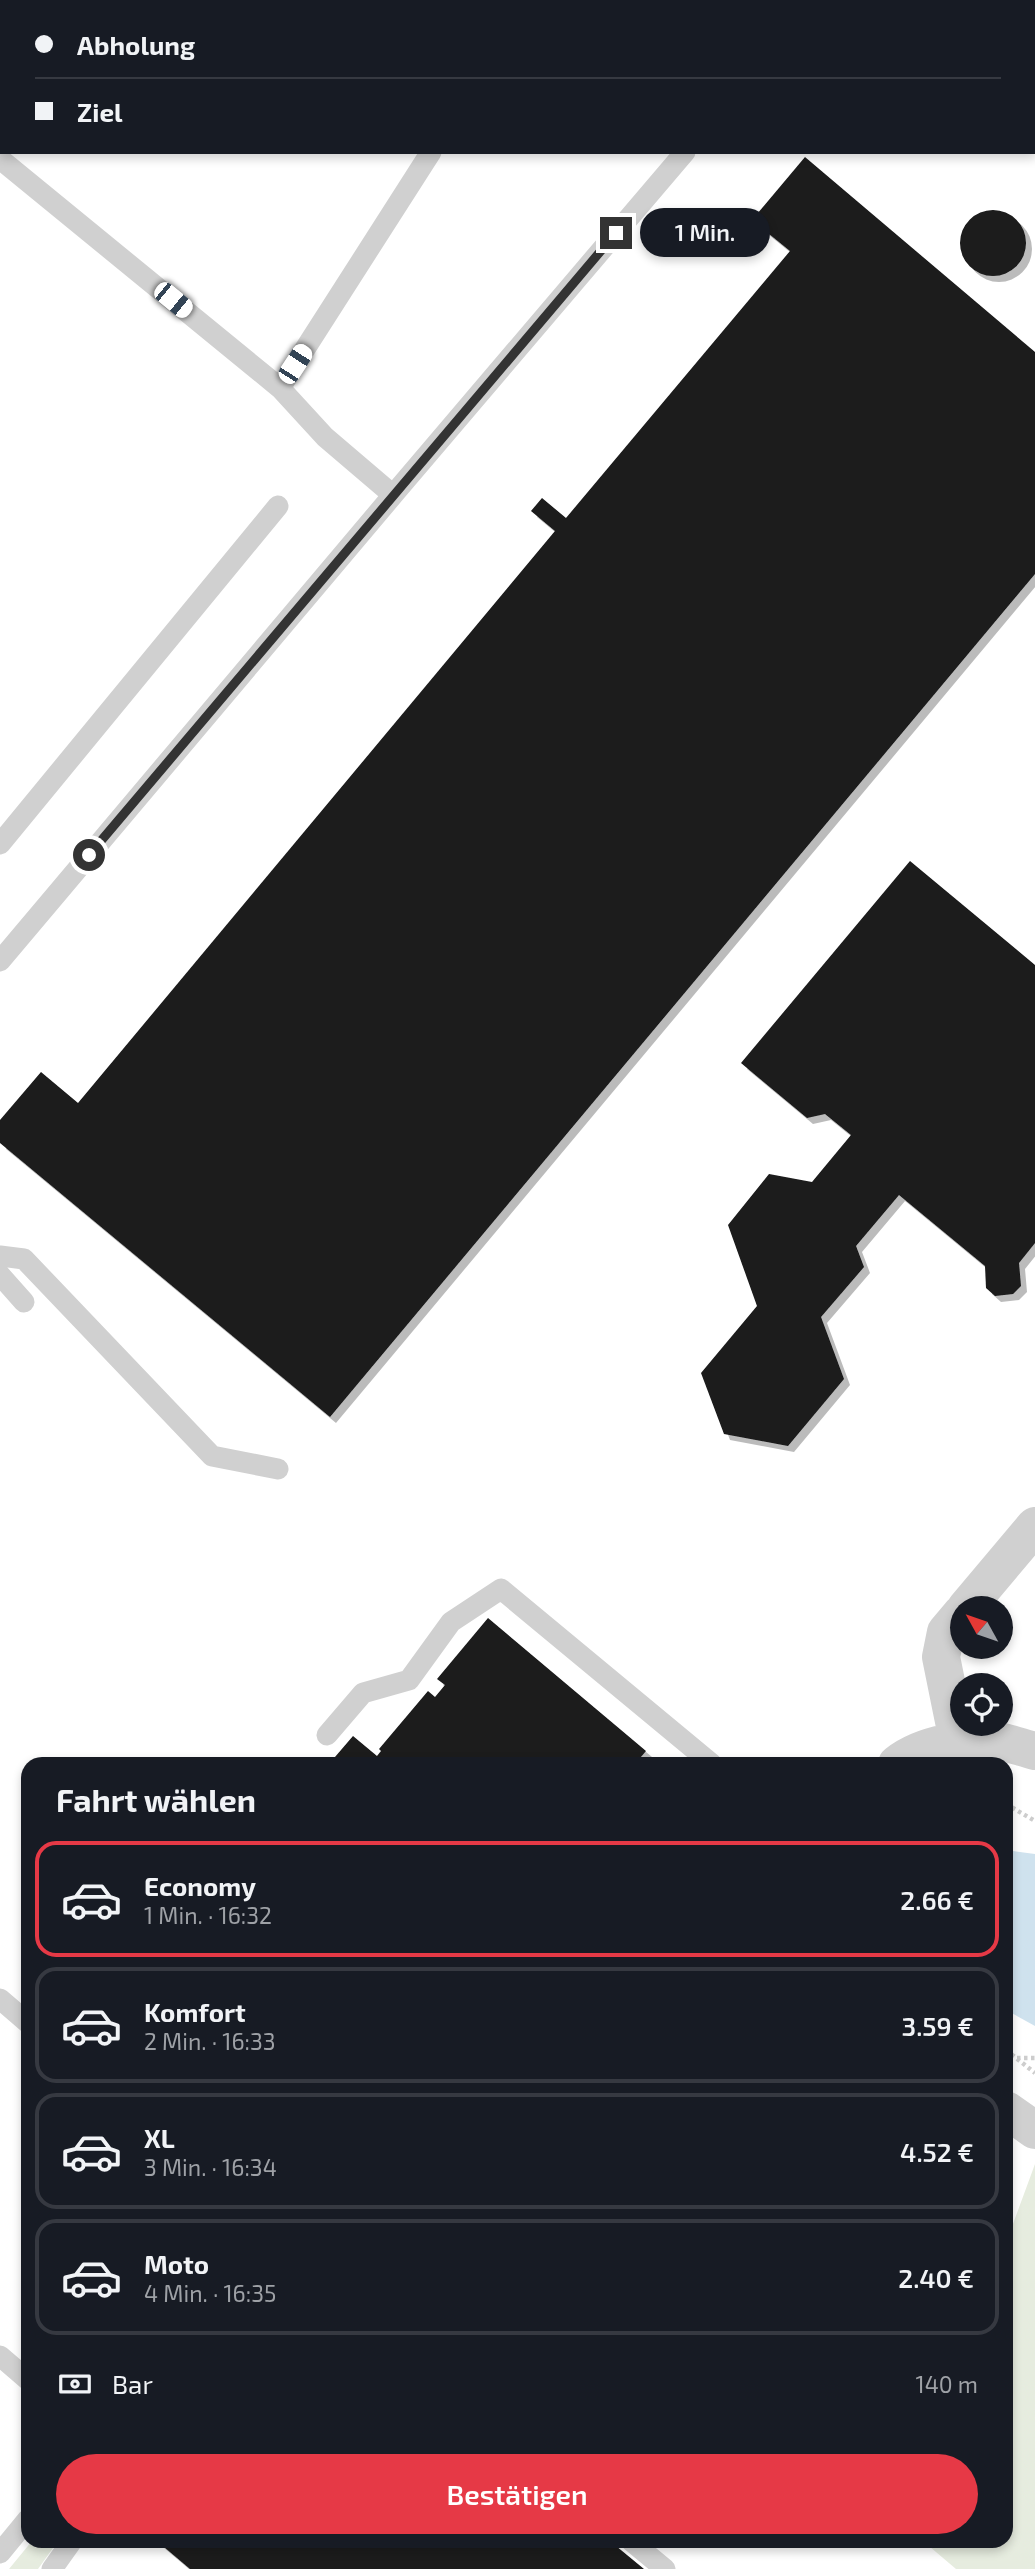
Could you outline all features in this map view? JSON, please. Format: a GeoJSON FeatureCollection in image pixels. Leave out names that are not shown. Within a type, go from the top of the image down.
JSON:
{"type":"FeatureCollection","features":[{"type":"Feature","properties":{"kind":"street"},"geometry":{"type":"LineString","coordinates":[[976,1596],[1035,1526]]}},
{"type":"Feature","properties":{"kind":"street"},"geometry":{"type":"LineString","coordinates":[[950,1627],[946,1632],[941,1657],[958,1741]]}},
{"type":"Feature","properties":{"kind":"street"},"geometry":{"type":"LineString","coordinates":[[906,1757],[931,1747],[958,1741],[999,1741],[1035,1751]]}},
{"type":"Feature","properties":{"kind":"street"},"geometry":{"type":"LineString","coordinates":[[1013,2115],[1035,2130]]}},
{"type":"Feature","properties":{"kind":"lane"},"geometry":{"type":"LineString","coordinates":[[280,387],[430,154]]}},
{"type":"Feature","properties":{"kind":"lane"},"geometry":{"type":"LineString","coordinates":[[0,961],[683,154]]}},
{"type":"Feature","properties":{"kind":"lane"},"geometry":{"type":"LineString","coordinates":[[0,159],[280,387],[325,437],[393,495]]}},
{"type":"Feature","properties":{"kind":"lane"},"geometry":{"type":"LineString","coordinates":[[0,844],[278,506]]}},
{"type":"Feature","properties":{"kind":"lane"},"geometry":{"type":"LineString","coordinates":[[0,1256],[24,1259],[212,1456],[278,1469]]}},
{"type":"Feature","properties":{"kind":"lane"},"geometry":{"type":"LineString","coordinates":[[0,1275],[24,1302]]}},
{"type":"Feature","properties":{"kind":"lane"},"geometry":{"type":"LineString","coordinates":[[327,1735],[363,1693],[409,1680],[451,1622],[502,1589],[704,1757]]}},
{"type":"Feature","properties":{"kind":"lane"},"geometry":{"type":"LineString","coordinates":[[0,1999],[21,2017]]}},
{"type":"Feature","properties":{"kind":"lane"},"geometry":{"type":"LineString","coordinates":[[0,2356],[21,2373]]}},
{"type":"Feature","properties":{"kind":"lane"},"geometry":{"type":"LineString","coordinates":[[0,2553],[21,2528]]}},
{"type":"Feature","properties":{"kind":"lane"},"geometry":{"type":"LineString","coordinates":[[52,2569],[67,2548]]}},
{"type":"Feature","properties":{"kind":"lane"},"geometry":{"type":"LineString","coordinates":[[640,2548],[665,2569]]}},
{"type":"Feature","properties":{"kind":"path"},"geometry":{"type":"LineString","coordinates":[[1013,1808],[1035,1821]]}},
{"type":"Feature","properties":{"kind":"path"},"geometry":{"type":"LineString","coordinates":[[1013,2056],[1035,2073]]}},
{"type":"Feature","properties":{"kind":"path"},"geometry":{"type":"LineString","coordinates":[[1016,2058],[1035,2058]]}},
{"type":"Feature","properties":{"kind":"shaded area"},"geometry":{"type":"Polygon","coordinates":[[[1035,2164],[1035,2569],[956,2569],[931,2548],[1013,2548],[1013,2224],[1035,2164]]]}},
{"type":"Feature","properties":{"kind":"shaded area"},"geometry":{"type":"Polygon","coordinates":[[[26,2548],[53,2548],[38,2569],[9,2569],[26,2548]]]}},
{"type":"Feature","properties":{"kind":"water"},"geometry":{"type":"Polygon","coordinates":[[[1013,1851],[1035,1854],[1035,2026],[1013,2014],[1013,1851]]]}},
{"type":"Feature","properties":{"kind":"building"},"geometry":{"type":"Polygon","coordinates":[[[805,157],[1035,352],[1035,574],[330,1417],[0,1143],[0,1120],[41,1072],[78,1103],[555,531],[531,511],[542,498],[566,518],[790,251],[752,220],[805,157]]]}},
{"type":"Feature","properties":{"kind":"building"},"geometry":{"type":"Polygon","coordinates":[[[986,210],[1000,210],[1012,215],[1021,224],[1026,243],[1024,256],[1017,267],[1000,276],[986,276],[974,271],[965,262],[960,250],[960,236],[965,224],[974,215],[986,210]]]}},
{"type":"Feature","properties":{"kind":"building"},"geometry":{"type":"Polygon","coordinates":[[[910,861],[1035,965],[1035,1243],[1019,1263],[1021,1286],[1013,1294],[995,1296],[986,1288],[985,1266],[899,1195],[856,1246],[864,1267],[821,1317],[844,1379],[788,1446],[724,1434],[701,1373],[757,1306],[728,1225],[769,1174],[812,1182],[851,1135],[825,1114],[807,1118],[741,1063],[910,861]]]}},
{"type":"Feature","properties":{"kind":"building"},"geometry":{"type":"Polygon","coordinates":[[[488,1618],[646,1751],[641,1757],[335,1757],[353,1736],[377,1756],[381,1751],[379,1749],[428,1691],[435,1697],[445,1685],[437,1679],[488,1618]]]}},
{"type":"Feature","properties":{"kind":"building"},"geometry":{"type":"Polygon","coordinates":[[[165,2548],[618,2548],[644,2569],[190,2569],[165,2548]]]}},
{"type":"Feature","properties":{"kind":"route"},"geometry":{"type":"LineString","coordinates":[[89,855],[616,233]]}}]}
